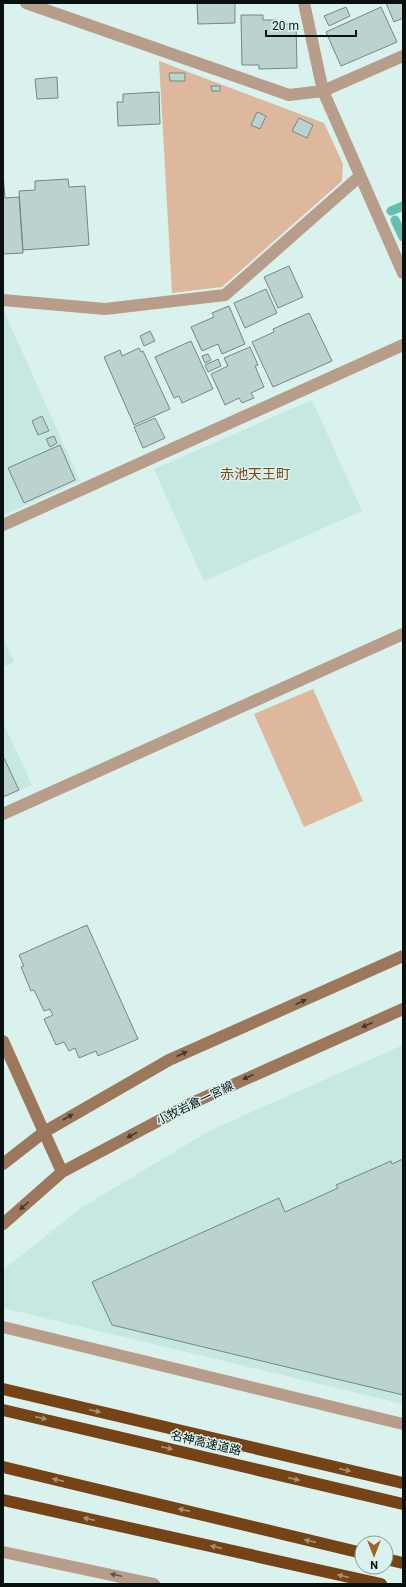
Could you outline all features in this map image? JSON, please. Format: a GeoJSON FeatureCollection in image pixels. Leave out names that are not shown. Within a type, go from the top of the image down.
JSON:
{"type":"FeatureCollection","features":[{"type":"Feature","properties":{"kind":"highway"},"geometry":{"type":"LineString","coordinates":[[3,1389],[403,1483]]}},
{"type":"Feature","properties":{"kind":"highway","name":"名神高速道路"},"geometry":{"type":"LineString","coordinates":[[3,1410],[403,1504]]}},
{"type":"Feature","properties":{"kind":"highway"},"geometry":{"type":"LineString","coordinates":[[3,1467],[354,1551]]}},
{"type":"Feature","properties":{"kind":"highway"},"geometry":{"type":"LineString","coordinates":[[3,1500],[381,1584]]}},
{"type":"Feature","properties":{"kind":"main road"},"geometry":{"type":"LineString","coordinates":[[3,1164],[44,1132],[169,1060],[403,956]]}},
{"type":"Feature","properties":{"kind":"main road","name":"小牧岩倉一宮線"},"geometry":{"type":"LineString","coordinates":[[3,1224],[62,1172],[192,1102],[403,1009]]}},
{"type":"Feature","properties":{"kind":"main road"},"geometry":{"type":"LineString","coordinates":[[3,1041],[62,1172]]}},
{"type":"Feature","properties":{"kind":"street"},"geometry":{"type":"LineString","coordinates":[[26,3],[39,5],[289,96],[323,92],[403,56]]}},
{"type":"Feature","properties":{"kind":"street"},"geometry":{"type":"LineString","coordinates":[[304,3],[323,92],[403,273]]}},
{"type":"Feature","properties":{"kind":"street"},"geometry":{"type":"LineString","coordinates":[[3,300],[105,309],[225,295],[360,176]]}},
{"type":"Feature","properties":{"kind":"street"},"geometry":{"type":"LineString","coordinates":[[3,525],[403,345]]}},
{"type":"Feature","properties":{"kind":"street"},"geometry":{"type":"LineString","coordinates":[[3,814],[403,634]]}},
{"type":"Feature","properties":{"kind":"street"},"geometry":{"type":"LineString","coordinates":[[3,1327],[403,1424]]}},
{"type":"Feature","properties":{"kind":"street"},"geometry":{"type":"LineString","coordinates":[[3,1552],[134,1582],[154,1584]]}},
{"type":"Feature","properties":{"kind":"shaded area"},"geometry":{"type":"Polygon","coordinates":[[[159,61],[324,123],[343,164],[342,181],[222,287],[172,293],[159,61]]]}},
{"type":"Feature","properties":{"kind":"shaded area"},"geometry":{"type":"Polygon","coordinates":[[[3,309],[80,481],[3,515],[3,309]]]}},
{"type":"Feature","properties":{"kind":"shaded area"},"geometry":{"type":"Polygon","coordinates":[[[312,400],[362,511],[204,581],[154,469],[312,400]]]}},
{"type":"Feature","properties":{"kind":"shaded area"},"geometry":{"type":"Polygon","coordinates":[[[3,637],[14,662],[3,667],[3,637]]]}},
{"type":"Feature","properties":{"kind":"shaded area"},"geometry":{"type":"Polygon","coordinates":[[[313,689],[363,801],[304,827],[254,714],[313,689]]]}},
{"type":"Feature","properties":{"kind":"shaded area"},"geometry":{"type":"Polygon","coordinates":[[[3,722],[32,785],[3,798],[3,722]]]}},
{"type":"Feature","properties":{"kind":"shaded area"},"geometry":{"type":"Polygon","coordinates":[[[403,1045],[403,1404],[3,1308],[3,1270],[81,1208],[211,1130],[403,1045]]]}},
{"type":"Feature","properties":{"kind":"building"},"geometry":{"type":"Polygon","coordinates":[[[197,3],[235,3],[235,23],[198,24],[197,3]]]}},
{"type":"Feature","properties":{"kind":"building"},"geometry":{"type":"Polygon","coordinates":[[[386,3],[403,3],[403,18],[394,22],[386,3]]]}},
{"type":"Feature","properties":{"kind":"building"},"geometry":{"type":"Polygon","coordinates":[[[346,7],[350,16],[329,26],[324,16],[346,7]]]}},
{"type":"Feature","properties":{"kind":"building"},"geometry":{"type":"Polygon","coordinates":[[[381,7],[397,42],[341,66],[326,32],[381,7]]]}},
{"type":"Feature","properties":{"kind":"building"},"geometry":{"type":"Polygon","coordinates":[[[241,15],[263,15],[263,20],[276,20],[276,24],[296,24],[297,68],[259,69],[259,65],[242,65],[241,15]]]}},
{"type":"Feature","properties":{"kind":"building"},"geometry":{"type":"Polygon","coordinates":[[[169,73],[185,73],[185,81],[170,81],[169,73]]]}},
{"type":"Feature","properties":{"kind":"building"},"geometry":{"type":"Polygon","coordinates":[[[57,77],[58,98],[37,99],[35,79],[57,77]]]}},
{"type":"Feature","properties":{"kind":"building"},"geometry":{"type":"Polygon","coordinates":[[[211,86],[220,86],[220,91],[212,91],[211,86]]]}},
{"type":"Feature","properties":{"kind":"building"},"geometry":{"type":"Polygon","coordinates":[[[159,92],[160,124],[118,126],[117,102],[123,102],[123,94],[159,92]]]}},
{"type":"Feature","properties":{"kind":"building"},"geometry":{"type":"Polygon","coordinates":[[[257,112],[266,116],[260,129],[251,125],[257,112]]]}},
{"type":"Feature","properties":{"kind":"building"},"geometry":{"type":"Polygon","coordinates":[[[299,118],[313,125],[307,138],[292,131],[299,118]]]}},
{"type":"Feature","properties":{"kind":"building"},"geometry":{"type":"Polygon","coordinates":[[[3,174],[5,198],[19,197],[23,253],[3,254],[3,174]]]}},
{"type":"Feature","properties":{"kind":"building"},"geometry":{"type":"Polygon","coordinates":[[[68,179],[69,187],[85,186],[89,245],[23,250],[19,191],[35,190],[35,181],[68,179]]]}},
{"type":"Feature","properties":{"kind":"building"},"geometry":{"type":"Polygon","coordinates":[[[289,266],[303,297],[278,308],[264,277],[289,266]]]}},
{"type":"Feature","properties":{"kind":"building"},"geometry":{"type":"Polygon","coordinates":[[[266,289],[277,313],[245,328],[234,303],[266,289]]]}},
{"type":"Feature","properties":{"kind":"building"},"geometry":{"type":"Polygon","coordinates":[[[229,306],[245,344],[222,354],[218,344],[202,351],[191,327],[214,317],[212,313],[229,306]]]}},
{"type":"Feature","properties":{"kind":"building"},"geometry":{"type":"Polygon","coordinates":[[[309,313],[332,361],[273,387],[252,342],[274,332],[273,329],[309,313]]]}},
{"type":"Feature","properties":{"kind":"building"},"geometry":{"type":"Polygon","coordinates":[[[150,331],[155,341],[144,346],[140,336],[150,331]]]}},
{"type":"Feature","properties":{"kind":"building"},"geometry":{"type":"Polygon","coordinates":[[[191,341],[213,389],[182,403],[179,396],[174,398],[155,357],[191,341]]]}},
{"type":"Feature","properties":{"kind":"building"},"geometry":{"type":"Polygon","coordinates":[[[250,347],[258,365],[255,366],[264,387],[251,393],[254,398],[242,403],[239,398],[225,405],[211,374],[228,366],[224,358],[250,347]]]}},
{"type":"Feature","properties":{"kind":"building"},"geometry":{"type":"Polygon","coordinates":[[[139,348],[141,352],[143,351],[170,409],[134,425],[104,357],[120,350],[122,356],[139,348]]]}},
{"type":"Feature","properties":{"kind":"building"},"geometry":{"type":"Polygon","coordinates":[[[208,354],[211,360],[205,363],[202,356],[208,354]]]}},
{"type":"Feature","properties":{"kind":"building"},"geometry":{"type":"Polygon","coordinates":[[[218,359],[221,366],[208,372],[205,365],[218,359]]]}},
{"type":"Feature","properties":{"kind":"building"},"geometry":{"type":"Polygon","coordinates":[[[42,416],[49,431],[38,435],[32,421],[42,416]]]}},
{"type":"Feature","properties":{"kind":"building"},"geometry":{"type":"Polygon","coordinates":[[[155,418],[165,438],[143,448],[134,427],[155,418]]]}},
{"type":"Feature","properties":{"kind":"building"},"geometry":{"type":"Polygon","coordinates":[[[54,436],[57,443],[50,447],[46,439],[54,436]]]}},
{"type":"Feature","properties":{"kind":"building"},"geometry":{"type":"Polygon","coordinates":[[[60,445],[75,480],[24,503],[8,468],[60,445]]]}},
{"type":"Feature","properties":{"kind":"building"},"geometry":{"type":"Polygon","coordinates":[[[3,758],[19,790],[3,797],[3,758]]]}},
{"type":"Feature","properties":{"kind":"building"},"geometry":{"type":"Polygon","coordinates":[[[87,925],[138,1039],[98,1056],[96,1051],[79,1058],[75,1048],[69,1051],[64,1042],[56,1045],[44,1019],[53,1015],[50,1009],[44,1011],[34,990],[31,991],[21,967],[24,966],[19,955],[87,925]]]}},
{"type":"Feature","properties":{"kind":"building"},"geometry":{"type":"Polygon","coordinates":[[[403,1159],[403,1395],[112,1325],[92,1282],[279,1198],[285,1212],[338,1188],[336,1185],[391,1161],[392,1164],[403,1159]]]}},
{"type":"Feature","properties":{"kind":"waterway"},"geometry":{"type":"LineString","coordinates":[[391,211],[403,206]]}},
{"type":"Feature","properties":{"kind":"waterway"},"geometry":{"type":"LineString","coordinates":[[395,220],[403,237]]}},
{"type":"Feature","properties":{"kind":"district","name":"赤池天王町"},"geometry":{"type":"Point","coordinates":[255,474]}}]}
